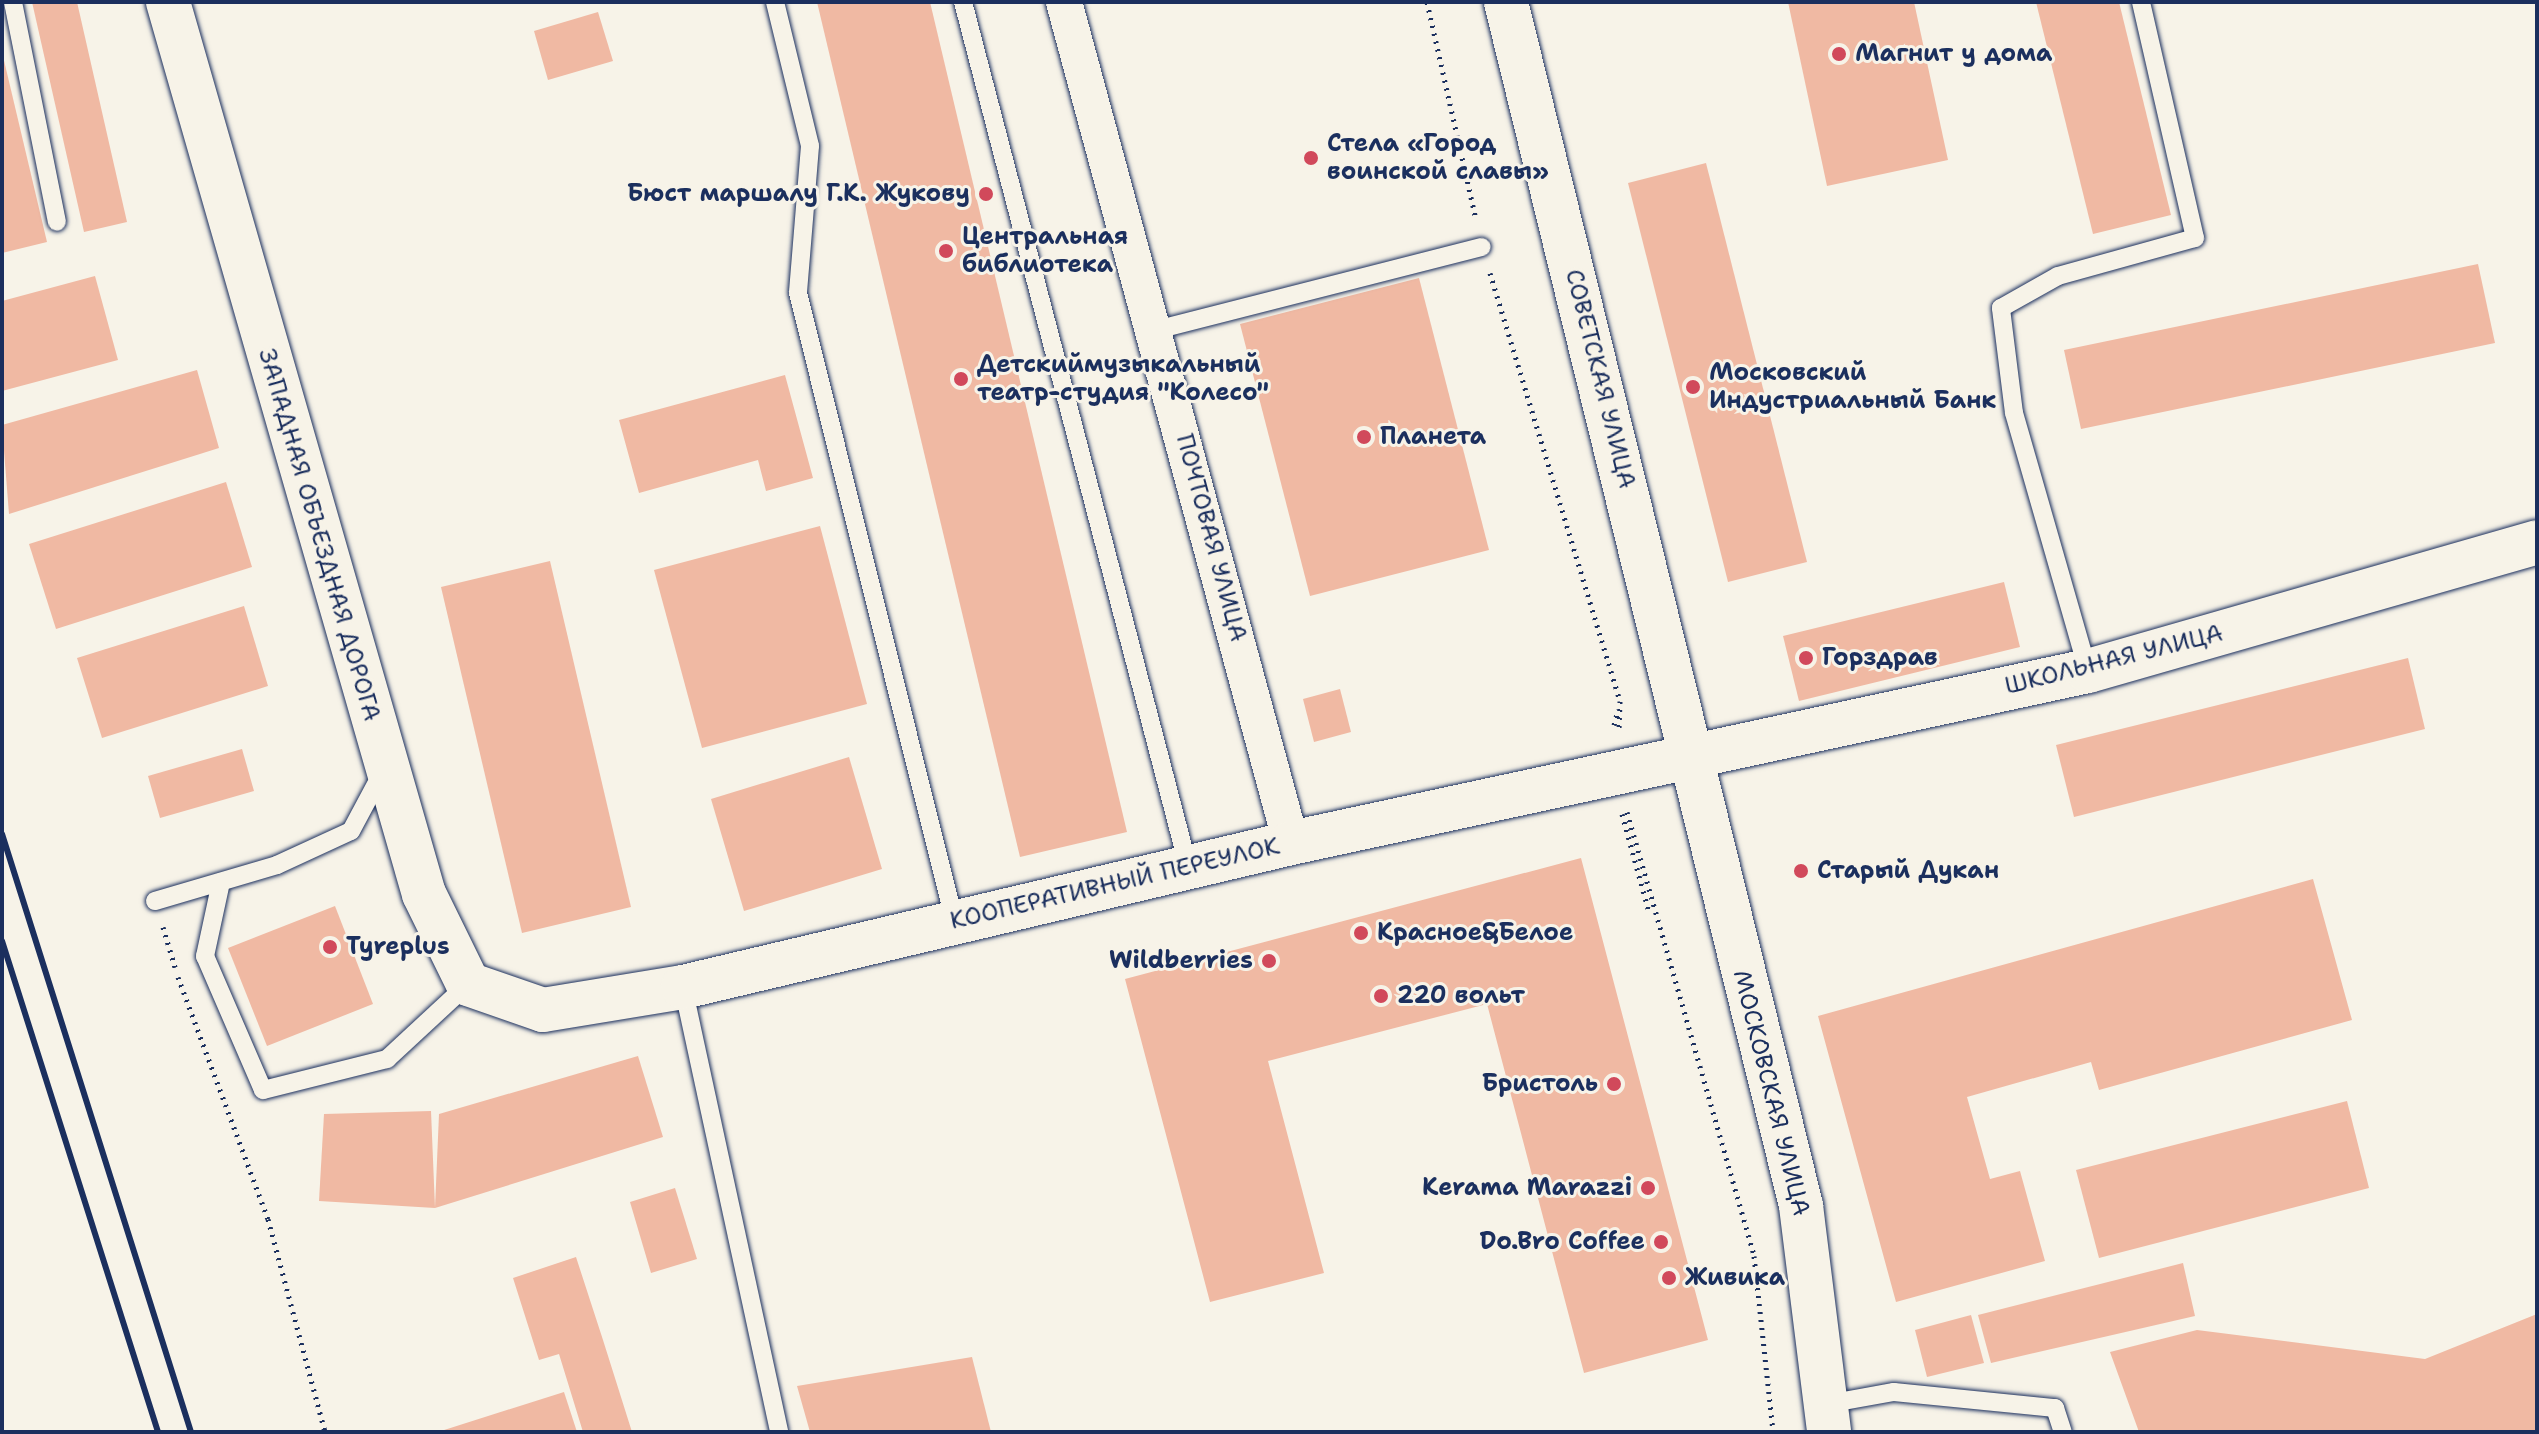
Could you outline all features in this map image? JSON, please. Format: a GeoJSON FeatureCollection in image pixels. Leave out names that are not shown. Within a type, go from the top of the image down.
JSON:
{"type":"FeatureCollection","features":[{"type":"Feature","properties":{"kind":"main road","name":"ЗАПАДНАЯ ОБЪЕЗДНАЯ ДОРОГА"},"geometry":{"type":"LineString","coordinates":[[168,2],[385,768],[424,894],[468,984]]}},
{"type":"Feature","properties":{"kind":"main road","name":"СОВЕТСКАЯ УЛИЦА"},"geometry":{"type":"LineString","coordinates":[[1506,2],[1674,675],[1687,758]]}},
{"type":"Feature","properties":{"kind":"main road","name":"ШКОЛЬНАЯ УЛИЦА"},"geometry":{"type":"LineString","coordinates":[[1687,758],[2088,671],[2537,542]]}},
{"type":"Feature","properties":{"kind":"main road","name":"КООПЕРАТИВНЫЙ ПЕРЕУЛОК"},"geometry":{"type":"LineString","coordinates":[[468,984],[543,1010],[683,987],[1291,843],[1620,789],[1687,758]]}},
{"type":"Feature","properties":{"kind":"main road","name":"МОСКОВСКАЯ УЛИЦА"},"geometry":{"type":"LineString","coordinates":[[1687,758],[1801,1206],[1828,1418]]}},
{"type":"Feature","properties":{"kind":"street","name":"ПОЧТОВАЯ УЛИЦА"},"geometry":{"type":"LineString","coordinates":[[1064,2],[1156,330],[1291,843]]}},
{"type":"Feature","properties":{"kind":"lane"},"geometry":{"type":"LineString","coordinates":[[13,2],[57,222]]}},
{"type":"Feature","properties":{"kind":"lane"},"geometry":{"type":"LineString","coordinates":[[775,2],[810,146],[798,293],[955,923]]}},
{"type":"Feature","properties":{"kind":"lane"},"geometry":{"type":"LineString","coordinates":[[963,2],[1188,866]]}},
{"type":"Feature","properties":{"kind":"lane"},"geometry":{"type":"LineString","coordinates":[[2088,671],[2014,413],[2001,308],[2058,276],[2195,238],[2141,2]]}},
{"type":"Feature","properties":{"kind":"lane"},"geometry":{"type":"LineString","coordinates":[[1156,330],[1484,254]]}},
{"type":"Feature","properties":{"kind":"lane"},"geometry":{"type":"LineString","coordinates":[[155,901],[221,882],[351,831],[385,768]]}},
{"type":"Feature","properties":{"kind":"lane"},"geometry":{"type":"LineString","coordinates":[[221,882],[205,956],[263,1090],[387,1059],[468,984]]}},
{"type":"Feature","properties":{"kind":"lane"},"geometry":{"type":"LineString","coordinates":[[683,987],[779,1432]]}},
{"type":"Feature","properties":{"kind":"lane"},"geometry":{"type":"LineString","coordinates":[[1828,1418],[1894,1392],[2055,1408],[2063,1432]]}},
{"type":"Feature","properties":{"kind":"path"},"geometry":{"type":"LineString","coordinates":[[1426,2],[1484,254],[1620,701],[1622,821],[1754,1256],[1765,1359]]}},
{"type":"Feature","properties":{"kind":"path"},"geometry":{"type":"LineString","coordinates":[[1614,725],[1620,701]]}},
{"type":"Feature","properties":{"kind":"path"},"geometry":{"type":"LineString","coordinates":[[1620,789],[1754,1256],[1773,1432]]}},
{"type":"Feature","properties":{"kind":"path"},"geometry":{"type":"LineString","coordinates":[[174,965],[268,1219],[325,1432]]}},
{"type":"Feature","properties":{"kind":"building"},"geometry":{"type":"Polygon","coordinates":[[[32,2],[77,2],[127,222],[84,232],[32,2]]]}},
{"type":"Feature","properties":{"kind":"building"},"geometry":{"type":"Polygon","coordinates":[[[817,2],[930,2],[1127,832],[1020,857],[817,2]]]}},
{"type":"Feature","properties":{"kind":"building"},"geometry":{"type":"Polygon","coordinates":[[[1788,2],[1914,2],[1948,160],[1827,186],[1788,2]]]}},
{"type":"Feature","properties":{"kind":"building"},"geometry":{"type":"Polygon","coordinates":[[[2036,2],[2119,2],[2171,215],[2093,234],[2036,2]]]}},
{"type":"Feature","properties":{"kind":"building"},"geometry":{"type":"Polygon","coordinates":[[[598,12],[613,61],[548,80],[534,31],[598,12]]]}},
{"type":"Feature","properties":{"kind":"building"},"geometry":{"type":"Polygon","coordinates":[[[2,52],[47,242],[2,253],[2,52]]]}},
{"type":"Feature","properties":{"kind":"building"},"geometry":{"type":"Polygon","coordinates":[[[1706,163],[1807,562],[1728,582],[1628,183],[1706,163]]]}},
{"type":"Feature","properties":{"kind":"building"},"geometry":{"type":"Polygon","coordinates":[[[2478,264],[2495,343],[2081,429],[2064,350],[2478,264]]]}},
{"type":"Feature","properties":{"kind":"building"},"geometry":{"type":"Polygon","coordinates":[[[95,276],[118,360],[2,391],[2,301],[95,276]]]}},
{"type":"Feature","properties":{"kind":"building","name":"Планета"},"geometry":{"type":"Polygon","coordinates":[[[1419,278],[1489,550],[1310,596],[1240,324],[1419,278]]]}},
{"type":"Feature","properties":{"kind":"building"},"geometry":{"type":"Polygon","coordinates":[[[197,370],[219,448],[9,514],[2,425],[197,370]]]}},
{"type":"Feature","properties":{"kind":"building"},"geometry":{"type":"Polygon","coordinates":[[[785,375],[813,478],[766,491],[758,460],[639,493],[619,420],[785,375]]]}},
{"type":"Feature","properties":{"kind":"building"},"geometry":{"type":"Polygon","coordinates":[[[226,482],[252,567],[56,629],[29,544],[226,482]]]}},
{"type":"Feature","properties":{"kind":"building"},"geometry":{"type":"Polygon","coordinates":[[[820,526],[867,704],[702,748],[654,570],[820,526]]]}},
{"type":"Feature","properties":{"kind":"building"},"geometry":{"type":"Polygon","coordinates":[[[550,561],[631,907],[522,933],[441,587],[550,561]]]}},
{"type":"Feature","properties":{"kind":"building"},"geometry":{"type":"Polygon","coordinates":[[[2004,582],[2020,647],[1799,701],[1783,636],[2004,582]]]}},
{"type":"Feature","properties":{"kind":"building"},"geometry":{"type":"Polygon","coordinates":[[[244,606],[268,686],[102,738],[77,658],[244,606]]]}},
{"type":"Feature","properties":{"kind":"building"},"geometry":{"type":"Polygon","coordinates":[[[2408,658],[2425,729],[2074,817],[2056,745],[2408,658]]]}},
{"type":"Feature","properties":{"kind":"building"},"geometry":{"type":"Polygon","coordinates":[[[1340,689],[1351,732],[1314,742],[1303,699],[1340,689]]]}},
{"type":"Feature","properties":{"kind":"building"},"geometry":{"type":"Polygon","coordinates":[[[242,749],[254,791],[160,818],[148,776],[242,749]]]}},
{"type":"Feature","properties":{"kind":"building"},"geometry":{"type":"Polygon","coordinates":[[[849,757],[882,869],[744,911],[711,799],[849,757]]]}},
{"type":"Feature","properties":{"kind":"building"},"geometry":{"type":"Polygon","coordinates":[[[1581,858],[1708,1340],[1584,1373],[1487,1004],[1268,1061],[1324,1273],[1210,1302],[1125,979],[1581,858]]]}},
{"type":"Feature","properties":{"kind":"building"},"geometry":{"type":"Polygon","coordinates":[[[2313,879],[2352,1020],[2099,1090],[2091,1062],[1967,1097],[1990,1179],[2020,1171],[2045,1261],[1896,1302],[1818,1016],[2313,879]]]}},
{"type":"Feature","properties":{"kind":"building"},"geometry":{"type":"Polygon","coordinates":[[[335,906],[373,1004],[267,1046],[228,948],[335,906]]]}},
{"type":"Feature","properties":{"kind":"building"},"geometry":{"type":"Polygon","coordinates":[[[638,1056],[663,1137],[435,1208],[439,1114],[638,1056]]]}},
{"type":"Feature","properties":{"kind":"building"},"geometry":{"type":"Polygon","coordinates":[[[2347,1101],[2369,1188],[2099,1258],[2076,1170],[2347,1101]]]}},
{"type":"Feature","properties":{"kind":"building"},"geometry":{"type":"Polygon","coordinates":[[[431,1111],[435,1208],[319,1201],[324,1114],[431,1111]]]}},
{"type":"Feature","properties":{"kind":"building"},"geometry":{"type":"Polygon","coordinates":[[[675,1188],[697,1259],[651,1273],[630,1202],[675,1188]]]}},
{"type":"Feature","properties":{"kind":"building"},"geometry":{"type":"Polygon","coordinates":[[[576,1257],[632,1432],[583,1432],[559,1354],[539,1360],[513,1278],[576,1257]]]}},
{"type":"Feature","properties":{"kind":"building"},"geometry":{"type":"Polygon","coordinates":[[[2183,1263],[2195,1316],[1991,1363],[1978,1315],[2183,1263]]]}},
{"type":"Feature","properties":{"kind":"building"},"geometry":{"type":"Polygon","coordinates":[[[2537,1314],[2537,1432],[2139,1432],[2110,1352],[2197,1330],[2425,1359],[2537,1314]]]}},
{"type":"Feature","properties":{"kind":"building"},"geometry":{"type":"Polygon","coordinates":[[[1971,1315],[1984,1363],[1927,1377],[1915,1330],[1971,1315]]]}},
{"type":"Feature","properties":{"kind":"building"},"geometry":{"type":"Polygon","coordinates":[[[972,1357],[991,1432],[810,1432],[797,1386],[972,1357]]]}},
{"type":"Feature","properties":{"kind":"building"},"geometry":{"type":"Polygon","coordinates":[[[564,1392],[577,1432],[441,1432],[441,1431],[564,1392]]]}},
{"type":"Feature","properties":{"kind":"railway"},"geometry":{"type":"LineString","coordinates":[[2,834],[191,1432]]}},
{"type":"Feature","properties":{"kind":"railway"},"geometry":{"type":"LineString","coordinates":[[2,941],[158,1432]]}},
{"type":"Feature","properties":{"kind":"place","name":"Магнит у дома"},"geometry":{"type":"Point","coordinates":[1839,54]}},
{"type":"Feature","properties":{"kind":"place","name":"Стела «Город воинской славы»"},"geometry":{"type":"Point","coordinates":[1311,158]}},
{"type":"Feature","properties":{"kind":"place","name":"Бюст маршалу Г.К. Жукову"},"geometry":{"type":"Point","coordinates":[986,194]}},
{"type":"Feature","properties":{"kind":"place","name":"Центральная библиотека"},"geometry":{"type":"Point","coordinates":[946,251]}},
{"type":"Feature","properties":{"kind":"place","name":"Детскиймузыкальный театр-студия \"Колесо\""},"geometry":{"type":"Point","coordinates":[961,379]}},
{"type":"Feature","properties":{"kind":"place","name":"Московский Индустриальный Банк"},"geometry":{"type":"Point","coordinates":[1693,387]}},
{"type":"Feature","properties":{"kind":"place","name":"Планета"},"geometry":{"type":"Point","coordinates":[1364,437]}},
{"type":"Feature","properties":{"kind":"place","name":"Горздрав"},"geometry":{"type":"Point","coordinates":[1806,658]}},
{"type":"Feature","properties":{"kind":"place","name":"Старый Дукан"},"geometry":{"type":"Point","coordinates":[1801,871]}},
{"type":"Feature","properties":{"kind":"place","name":"Красное&Белое"},"geometry":{"type":"Point","coordinates":[1361,933]}},
{"type":"Feature","properties":{"kind":"place","name":"Tyreplus"},"geometry":{"type":"Point","coordinates":[330,947]}},
{"type":"Feature","properties":{"kind":"place","name":"Wildberries"},"geometry":{"type":"Point","coordinates":[1269,961]}},
{"type":"Feature","properties":{"kind":"place","name":"220 вольт"},"geometry":{"type":"Point","coordinates":[1381,996]}},
{"type":"Feature","properties":{"kind":"place","name":"Бристоль"},"geometry":{"type":"Point","coordinates":[1614,1084]}},
{"type":"Feature","properties":{"kind":"place","name":"Kerama Marazzi"},"geometry":{"type":"Point","coordinates":[1648,1188]}},
{"type":"Feature","properties":{"kind":"place","name":"Do.Bro Coffee"},"geometry":{"type":"Point","coordinates":[1661,1242]}},
{"type":"Feature","properties":{"kind":"place","name":"Живика"},"geometry":{"type":"Point","coordinates":[1669,1278]}}]}
